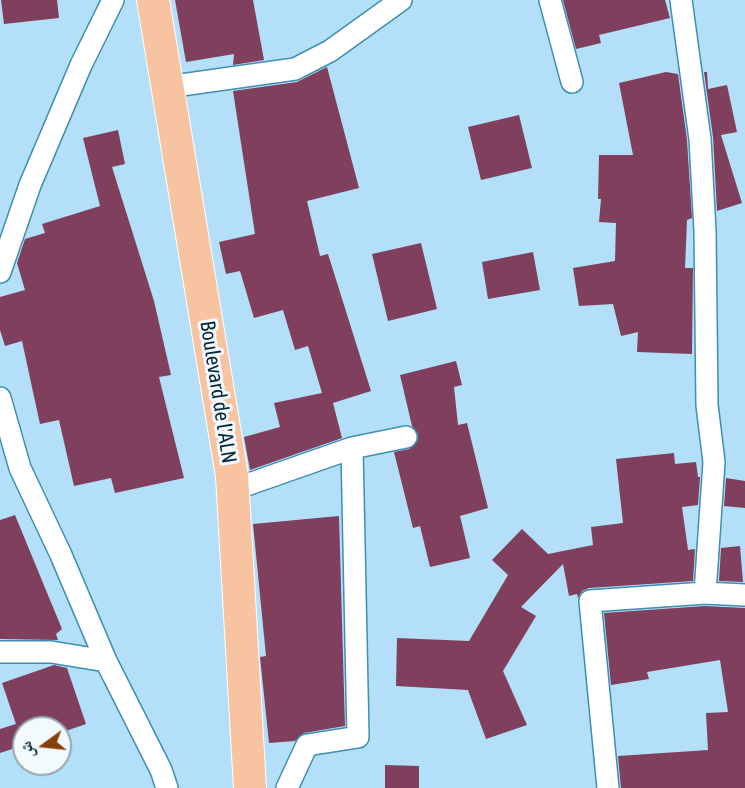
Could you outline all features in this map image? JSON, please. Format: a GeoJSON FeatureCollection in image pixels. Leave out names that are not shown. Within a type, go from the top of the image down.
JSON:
{"type":"FeatureCollection","features":[{"type":"Feature","properties":{"kind":"main road","name":"Boulevard de l'ALN"},"geometry":{"type":"LineString","coordinates":[[153,0],[232,490],[250,788]]}},
{"type":"Feature","properties":{"kind":"street"},"geometry":{"type":"LineString","coordinates":[[0,272],[30,185],[81,65],[113,0]]}},
{"type":"Feature","properties":{"kind":"street"},"geometry":{"type":"LineString","coordinates":[[167,87],[295,69],[330,51],[401,0]]}},
{"type":"Feature","properties":{"kind":"street"},"geometry":{"type":"LineString","coordinates":[[550,0],[572,82]]}},
{"type":"Feature","properties":{"kind":"street"},"geometry":{"type":"LineString","coordinates":[[681,0],[700,139],[705,231],[707,405],[714,462],[705,593]]}},
{"type":"Feature","properties":{"kind":"street"},"geometry":{"type":"LineString","coordinates":[[0,398],[20,468],[61,555],[106,661],[161,770],[167,788]]}},
{"type":"Feature","properties":{"kind":"street"},"geometry":{"type":"LineString","coordinates":[[232,490],[352,448],[406,437]]}},
{"type":"Feature","properties":{"kind":"street"},"geometry":{"type":"LineString","coordinates":[[287,788],[307,745],[357,737],[352,448]]}},
{"type":"Feature","properties":{"kind":"street"},"geometry":{"type":"LineString","coordinates":[[608,788],[590,601],[705,593],[745,595]]}},
{"type":"Feature","properties":{"kind":"street"},"geometry":{"type":"LineString","coordinates":[[0,652],[51,652],[106,661]]}},
{"type":"Feature","properties":{"kind":"building"},"geometry":{"type":"Polygon","coordinates":[[[1,0],[57,0],[59,18],[4,24],[1,0]]]}},
{"type":"Feature","properties":{"kind":"building"},"geometry":{"type":"Polygon","coordinates":[[[175,0],[253,0],[264,60],[233,65],[234,54],[186,62],[175,0]]]}},
{"type":"Feature","properties":{"kind":"building"},"geometry":{"type":"Polygon","coordinates":[[[563,0],[665,0],[670,18],[599,35],[601,43],[576,49],[563,0]]]}},
{"type":"Feature","properties":{"kind":"building"},"geometry":{"type":"Polygon","coordinates":[[[327,67],[359,188],[307,201],[320,256],[328,254],[371,391],[333,403],[342,438],[250,470],[244,437],[280,427],[274,403],[322,393],[308,346],[295,350],[283,310],[254,318],[240,271],[226,274],[219,242],[255,234],[233,91],[297,82],[327,67]]]}},
{"type":"Feature","properties":{"kind":"building"},"geometry":{"type":"Polygon","coordinates":[[[666,72],[678,74],[687,140],[692,218],[687,220],[685,268],[693,268],[692,354],[637,352],[638,332],[621,336],[613,304],[579,306],[573,268],[615,261],[616,223],[599,222],[601,199],[598,199],[599,155],[633,155],[619,83],[666,72]]]}},
{"type":"Feature","properties":{"kind":"building"},"geometry":{"type":"Polygon","coordinates":[[[704,72],[707,72],[708,89],[727,85],[737,132],[721,135],[742,203],[717,211],[713,137],[704,72]]]}},
{"type":"Feature","properties":{"kind":"building"},"geometry":{"type":"Polygon","coordinates":[[[519,115],[532,168],[481,180],[468,127],[519,115]]]}},
{"type":"Feature","properties":{"kind":"building"},"geometry":{"type":"Polygon","coordinates":[[[118,130],[125,164],[112,167],[154,301],[171,375],[159,377],[184,478],[115,493],[111,478],[74,486],[59,420],[40,424],[22,341],[5,346],[0,330],[0,297],[25,290],[17,263],[25,239],[45,233],[42,224],[100,206],[83,138],[118,130]]]}},
{"type":"Feature","properties":{"kind":"building"},"geometry":{"type":"Polygon","coordinates":[[[421,243],[437,309],[388,321],[372,254],[421,243]]]}},
{"type":"Feature","properties":{"kind":"building"},"geometry":{"type":"Polygon","coordinates":[[[533,252],[540,290],[488,299],[482,262],[533,252]]]}},
{"type":"Feature","properties":{"kind":"building"},"geometry":{"type":"Polygon","coordinates":[[[456,361],[462,385],[454,387],[458,425],[467,423],[488,508],[460,516],[470,558],[430,567],[420,526],[413,528],[394,452],[409,449],[418,440],[418,434],[412,426],[400,375],[456,361]]]}},
{"type":"Feature","properties":{"kind":"building"},"geometry":{"type":"Polygon","coordinates":[[[674,453],[675,464],[696,462],[698,477],[700,477],[698,505],[682,507],[688,550],[695,549],[693,581],[589,588],[582,591],[578,598],[577,594],[569,596],[563,564],[521,607],[536,616],[503,671],[527,725],[486,739],[468,690],[396,686],[397,638],[469,641],[508,575],[492,560],[522,529],[548,554],[593,545],[591,527],[623,523],[616,459],[674,453]]]}},
{"type":"Feature","properties":{"kind":"building"},"geometry":{"type":"Polygon","coordinates":[[[726,478],[745,481],[745,508],[724,506],[726,478]]]}},
{"type":"Feature","properties":{"kind":"building"},"geometry":{"type":"Polygon","coordinates":[[[15,515],[62,629],[56,634],[58,640],[0,639],[0,520],[15,515]]]}},
{"type":"Feature","properties":{"kind":"building"},"geometry":{"type":"Polygon","coordinates":[[[339,516],[345,726],[304,733],[295,741],[269,743],[260,657],[266,656],[253,524],[339,516]]]}},
{"type":"Feature","properties":{"kind":"building"},"geometry":{"type":"Polygon","coordinates":[[[740,546],[743,582],[719,581],[721,548],[740,546]]]}},
{"type":"Feature","properties":{"kind":"building"},"geometry":{"type":"Polygon","coordinates":[[[705,606],[745,608],[745,788],[621,788],[618,756],[708,750],[706,713],[728,712],[720,660],[647,672],[649,679],[611,685],[604,613],[705,606]]]}},
{"type":"Feature","properties":{"kind":"building"},"geometry":{"type":"Polygon","coordinates":[[[54,665],[67,668],[86,724],[72,729],[72,716],[13,716],[2,683],[54,665]]]}},
{"type":"Feature","properties":{"kind":"building"},"geometry":{"type":"Polygon","coordinates":[[[12,725],[12,749],[0,753],[0,729],[12,725]]]}},
{"type":"Feature","properties":{"kind":"building"},"geometry":{"type":"Polygon","coordinates":[[[385,765],[419,766],[419,788],[385,788],[385,765]]]}}]}
